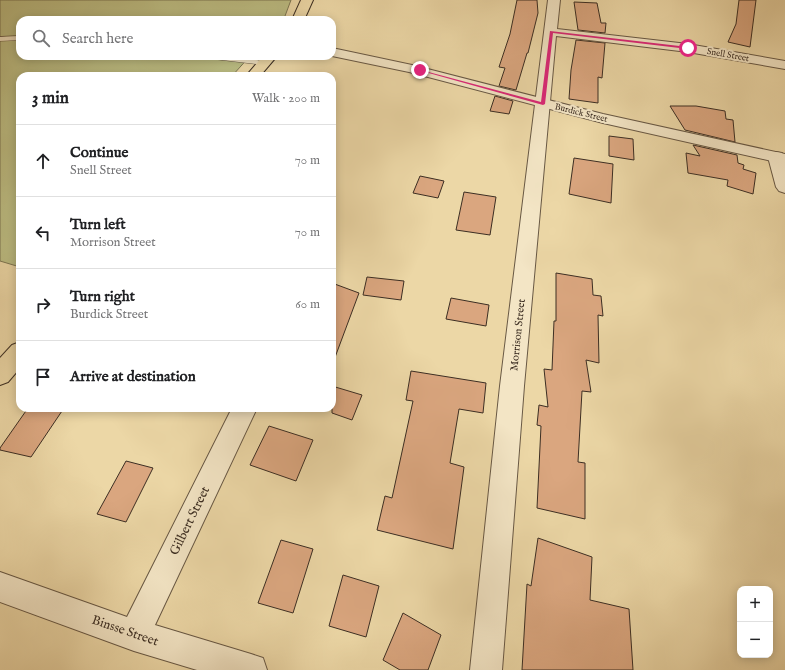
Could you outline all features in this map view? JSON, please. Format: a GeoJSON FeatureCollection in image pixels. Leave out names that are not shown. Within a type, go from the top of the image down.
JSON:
{"type":"FeatureCollection","features":[{"type":"Feature","properties":{"kind":"main road"},"geometry":{"type":"LineString","coordinates":[[300,16],[307,0]]}},
{"type":"Feature","properties":{"kind":"main road"},"geometry":{"type":"LineString","coordinates":[[256,72],[266,60]]}},
{"type":"Feature","properties":{"kind":"main road"},"geometry":{"type":"LineString","coordinates":[[0,375],[16,357]]}},
{"type":"Feature","properties":{"kind":"street","name":"Morrison Street"},"geometry":{"type":"LineString","coordinates":[[486,670],[512,393],[552,32],[554,0]]}},
{"type":"Feature","properties":{"kind":"street","name":"Snell Street"},"geometry":{"type":"LineString","coordinates":[[552,32],[688,48],[785,65]]}},
{"type":"Feature","properties":{"kind":"street","name":"Burdick Street"},"geometry":{"type":"LineString","coordinates":[[336,53],[420,70],[543,104],[780,158]]}},
{"type":"Feature","properties":{"kind":"street"},"geometry":{"type":"LineString","coordinates":[[780,158],[785,187]]}},
{"type":"Feature","properties":{"kind":"street","name":"Gilbert Street"},"geometry":{"type":"LineString","coordinates":[[134,635],[243,412]]}},
{"type":"Feature","properties":{"kind":"street","name":"Binsse Street"},"geometry":{"type":"LineString","coordinates":[[0,587],[134,635],[251,670]]}},
{"type":"Feature","properties":{"kind":"lane"},"geometry":{"type":"LineString","coordinates":[[0,39],[16,38]]}},
{"type":"Feature","properties":{"kind":"green space"},"geometry":{"type":"Polygon","coordinates":[[[0,0],[291,0],[285,16],[16,16],[16,60],[246,60],[236,72],[16,72],[16,266],[0,261],[0,0]]]}},
{"type":"Feature","properties":{"kind":"building"},"geometry":{"type":"Polygon","coordinates":[[[517,0],[537,0],[538,13],[528,53],[516,90],[499,86],[505,68],[499,67],[510,34],[517,0]]]}},
{"type":"Feature","properties":{"kind":"building"},"geometry":{"type":"Polygon","coordinates":[[[739,0],[756,0],[750,47],[728,42],[736,24],[739,0]]]}},
{"type":"Feature","properties":{"kind":"building"},"geometry":{"type":"Polygon","coordinates":[[[574,2],[597,3],[601,23],[606,23],[605,33],[578,30],[574,2]]]}},
{"type":"Feature","properties":{"kind":"building"},"geometry":{"type":"Polygon","coordinates":[[[576,40],[605,43],[602,78],[598,77],[598,103],[569,99],[571,70],[576,40]]]}},
{"type":"Feature","properties":{"kind":"building"},"geometry":{"type":"Polygon","coordinates":[[[495,96],[513,101],[509,114],[490,111],[495,96]]]}},
{"type":"Feature","properties":{"kind":"building"},"geometry":{"type":"Polygon","coordinates":[[[670,106],[696,106],[725,111],[726,119],[733,120],[735,142],[685,130],[670,106]]]}},
{"type":"Feature","properties":{"kind":"building"},"geometry":{"type":"Polygon","coordinates":[[[609,136],[633,139],[634,160],[609,156],[609,136]]]}},
{"type":"Feature","properties":{"kind":"building"},"geometry":{"type":"Polygon","coordinates":[[[693,145],[737,155],[738,163],[744,165],[743,169],[756,173],[753,194],[727,186],[728,180],[688,173],[686,153],[700,156],[693,145]]]}},
{"type":"Feature","properties":{"kind":"building"},"geometry":{"type":"Polygon","coordinates":[[[574,158],[613,164],[611,203],[569,194],[574,158]]]}},
{"type":"Feature","properties":{"kind":"building"},"geometry":{"type":"Polygon","coordinates":[[[420,176],[444,181],[438,198],[413,193],[420,176]]]}},
{"type":"Feature","properties":{"kind":"building"},"geometry":{"type":"Polygon","coordinates":[[[464,192],[496,197],[490,235],[456,230],[464,192]]]}},
{"type":"Feature","properties":{"kind":"building"},"geometry":{"type":"Polygon","coordinates":[[[556,273],[592,279],[593,295],[601,296],[603,316],[598,315],[599,363],[586,360],[591,392],[582,391],[578,462],[585,463],[585,519],[537,508],[541,426],[537,425],[539,405],[548,407],[544,369],[552,370],[554,321],[556,321],[556,273]]]}},
{"type":"Feature","properties":{"kind":"building"},"geometry":{"type":"Polygon","coordinates":[[[367,277],[404,281],[401,300],[363,295],[367,277]]]}},
{"type":"Feature","properties":{"kind":"building"},"geometry":{"type":"Polygon","coordinates":[[[336,284],[359,293],[336,355],[336,284]]]}},
{"type":"Feature","properties":{"kind":"building"},"geometry":{"type":"Polygon","coordinates":[[[451,298],[489,305],[486,326],[446,319],[451,298]]]}},
{"type":"Feature","properties":{"kind":"building"},"geometry":{"type":"Polygon","coordinates":[[[411,371],[486,383],[483,413],[459,409],[450,463],[464,467],[453,549],[377,530],[385,496],[392,498],[413,401],[406,400],[411,371]]]}},
{"type":"Feature","properties":{"kind":"building"},"geometry":{"type":"Polygon","coordinates":[[[336,387],[362,395],[352,420],[332,413],[336,412],[336,387]]]}},
{"type":"Feature","properties":{"kind":"building"},"geometry":{"type":"Polygon","coordinates":[[[25,412],[61,412],[31,457],[0,450],[25,412]]]}},
{"type":"Feature","properties":{"kind":"building"},"geometry":{"type":"Polygon","coordinates":[[[269,426],[313,440],[296,481],[250,465],[269,426]]]}},
{"type":"Feature","properties":{"kind":"building"},"geometry":{"type":"Polygon","coordinates":[[[126,461],[153,468],[126,522],[97,514],[126,461]]]}},
{"type":"Feature","properties":{"kind":"building"},"geometry":{"type":"Polygon","coordinates":[[[538,538],[592,557],[590,600],[629,609],[633,670],[522,670],[527,584],[531,586],[538,538]]]}},
{"type":"Feature","properties":{"kind":"building"},"geometry":{"type":"Polygon","coordinates":[[[281,540],[313,549],[293,613],[258,603],[281,540]]]}},
{"type":"Feature","properties":{"kind":"building"},"geometry":{"type":"Polygon","coordinates":[[[343,575],[379,586],[366,637],[329,626],[343,575]]]}},
{"type":"Feature","properties":{"kind":"building"},"geometry":{"type":"Polygon","coordinates":[[[403,613],[441,635],[428,670],[400,670],[383,660],[403,613]]]}},
{"type":"Feature","properties":{"kind":"route"},"geometry":{"type":"LineString","coordinates":[[420,70],[543,104],[552,32],[688,48]]}}]}
